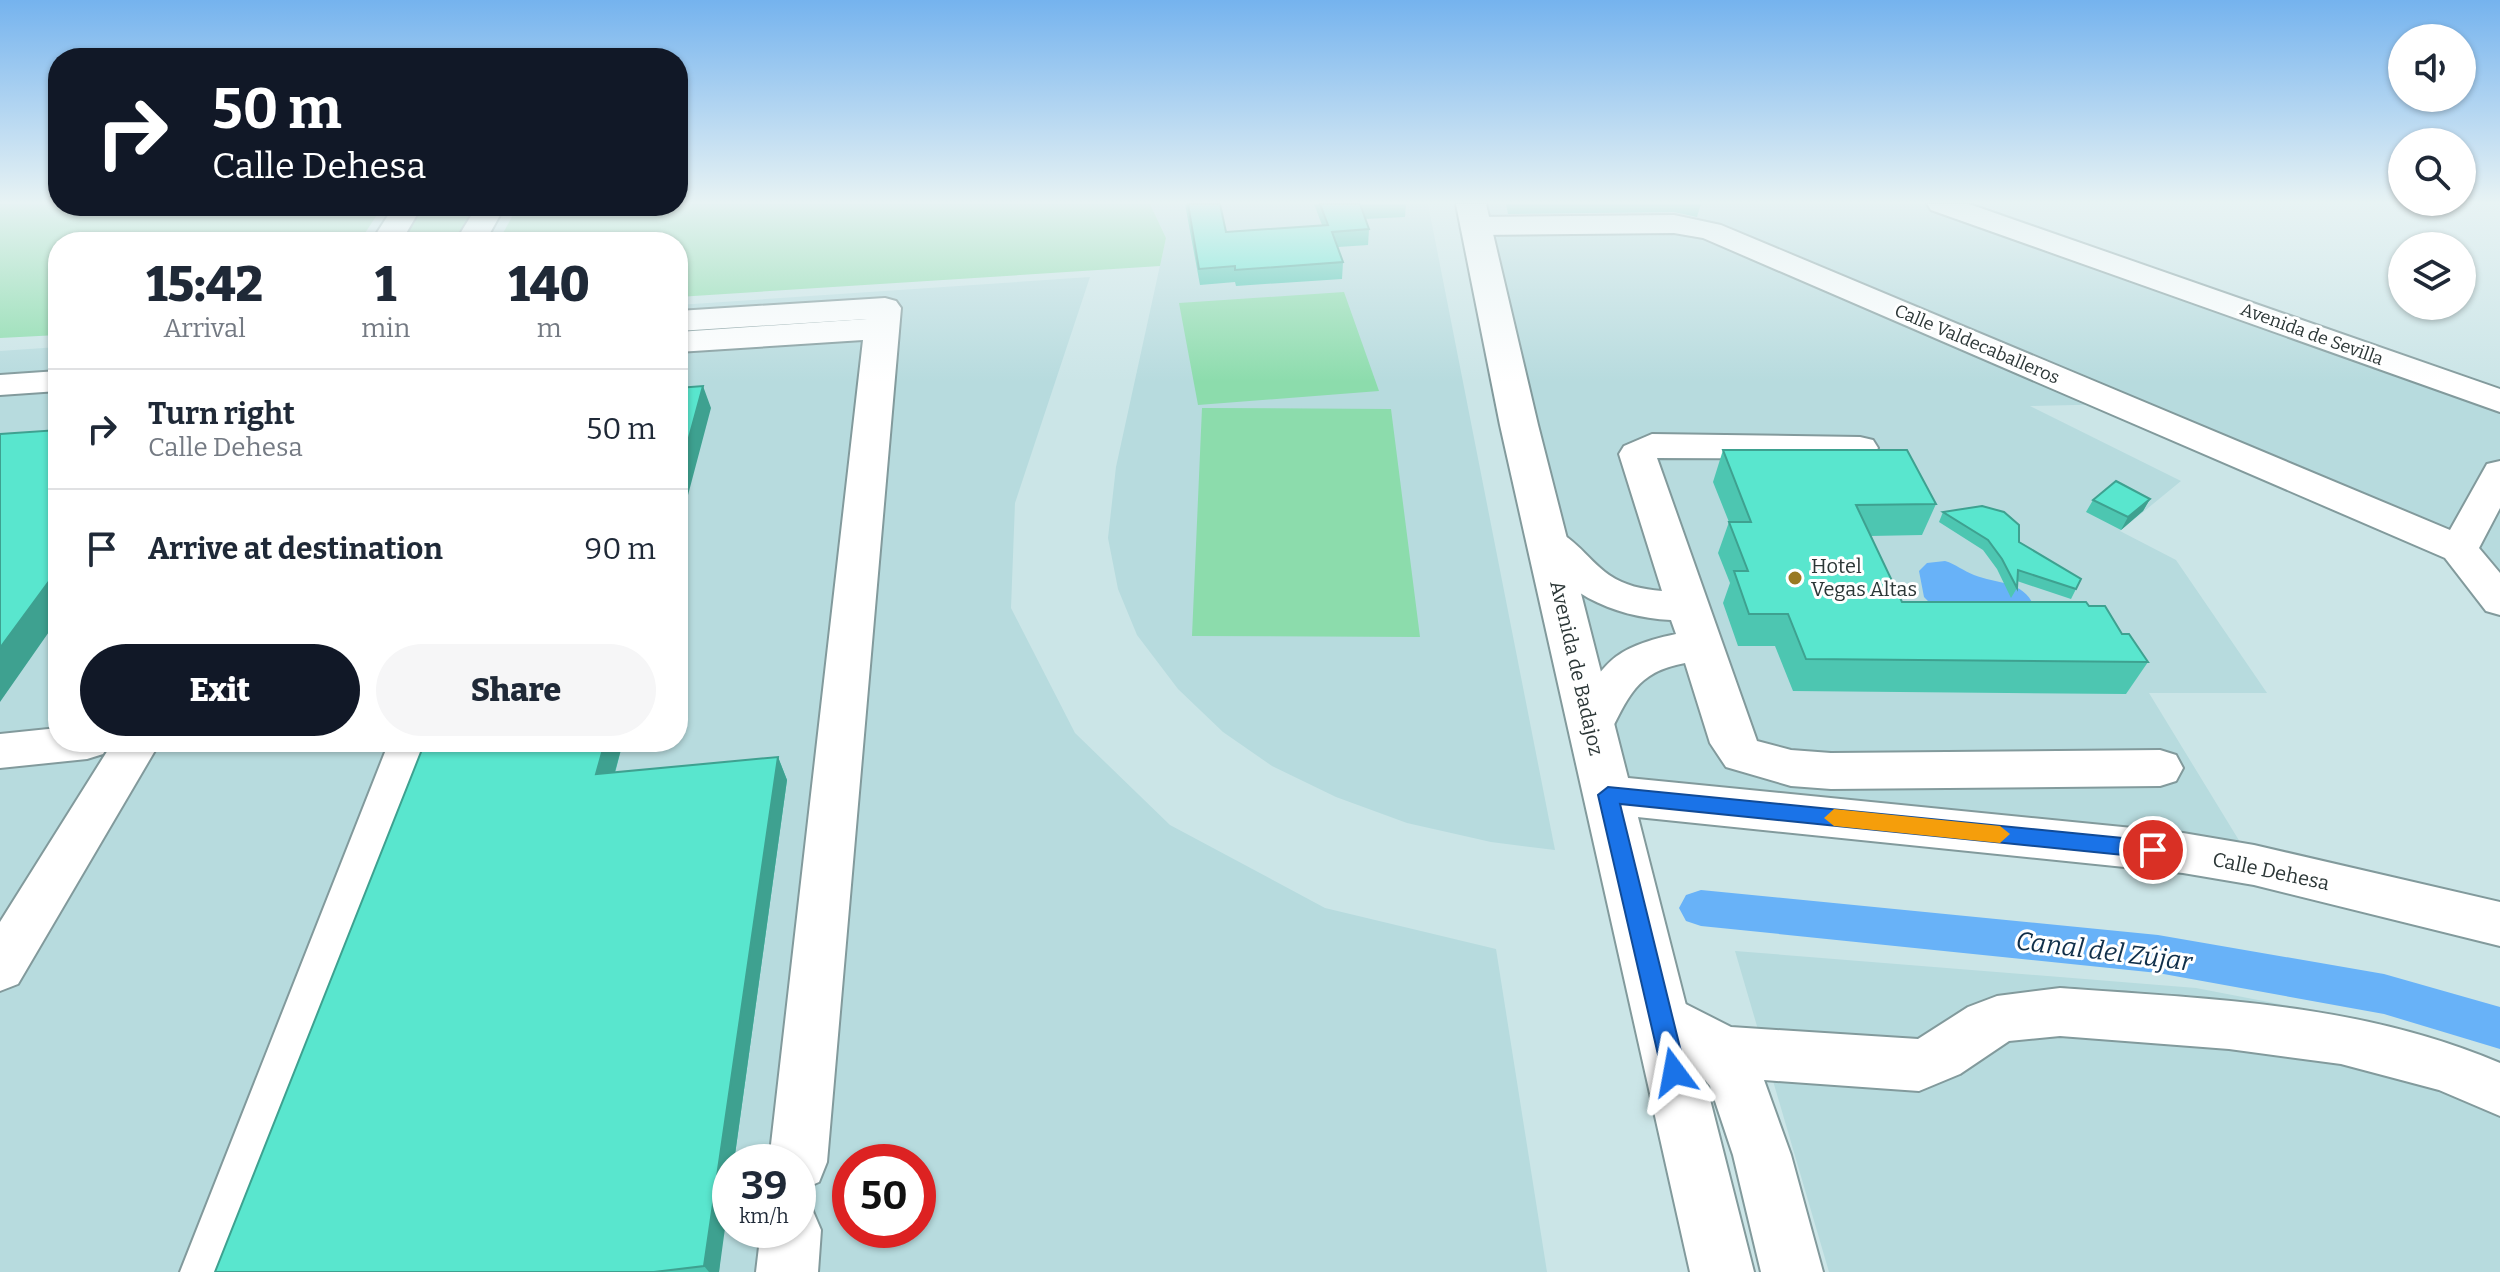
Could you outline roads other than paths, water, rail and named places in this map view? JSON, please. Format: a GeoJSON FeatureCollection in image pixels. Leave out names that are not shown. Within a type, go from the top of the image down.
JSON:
{"type":"FeatureCollection","features":[{"type":"Feature","properties":{"kind":"main road","name":"Avenida de Badajoz"},"geometry":{"type":"LineString","coordinates":[[1485,263],[1546,539],[1722,1272]]}},
{"type":"Feature","properties":{"kind":"main road","name":"Avenida de Sevilla"},"geometry":{"type":"LineString","coordinates":[[2110,263],[2500,401]]}},
{"type":"Feature","properties":{"kind":"street","name":"Calle Valdecaballeros"},"geometry":{"type":"LineString","coordinates":[[1787,263],[2459,549]]}},
{"type":"Feature","properties":{"kind":"street"},"geometry":{"type":"LineString","coordinates":[[688,320],[885,308],[800,1144]]}},
{"type":"Feature","properties":{"kind":"street"},"geometry":{"type":"LineString","coordinates":[[688,341],[881,329]]}},
{"type":"Feature","properties":{"kind":"street"},"geometry":{"type":"LineString","coordinates":[[0,367],[48,364]]}},
{"type":"Feature","properties":{"kind":"street"},"geometry":{"type":"LineString","coordinates":[[0,385],[48,382]]}},
{"type":"Feature","properties":{"kind":"street"},"geometry":{"type":"LineString","coordinates":[[1860,448],[1642,448],[1637,454],[1733,743],[1742,755],[1762,762],[1831,771],[2160,768]]}},
{"type":"Feature","properties":{"kind":"street"},"geometry":{"type":"LineString","coordinates":[[2500,472],[2459,549],[2500,601]]}},
{"type":"Feature","properties":{"kind":"street"},"geometry":{"type":"LineString","coordinates":[[1546,539],[1580,575],[1620,600],[1694,625]]}},
{"type":"Feature","properties":{"kind":"street"},"geometry":{"type":"LineString","coordinates":[[1620,600],[1584,607],[1567,626],[1594,652],[1636,659]]}},
{"type":"Feature","properties":{"kind":"street"},"geometry":{"type":"LineString","coordinates":[[1591,726],[1621,671],[1694,625]]}},
{"type":"Feature","properties":{"kind":"street"},"geometry":{"type":"LineString","coordinates":[[0,751],[48,746]]}},
{"type":"Feature","properties":{"kind":"street"},"geometry":{"type":"LineString","coordinates":[[0,968],[131,752]]}},
{"type":"Feature","properties":{"kind":"street"},"geometry":{"type":"LineString","coordinates":[[211,1272],[408,752]]}},
{"type":"Feature","properties":{"kind":"street","name":"Calle Dehesa"},"geometry":{"type":"LineString","coordinates":[[1608,795],[2183,853],[2254,865],[2500,924]]}},
{"type":"Feature","properties":{"kind":"street"},"geometry":{"type":"LineString","coordinates":[[1719,1051],[1919,1065],[1940,1059],[1995,1020],[2026,1013],[2060,1012],[2339,1038],[2409,1053],[2452,1067],[2500,1090]]}},
{"type":"Feature","properties":{"kind":"street"},"geometry":{"type":"LineString","coordinates":[[1660,1015],[1699,1035],[1719,1051],[1748,1110],[1792,1272]]}},
{"type":"Feature","properties":{"kind":"street"},"geometry":{"type":"LineString","coordinates":[[787,1272],[789,1248]]}},
{"type":"Feature","properties":{"kind":"water"},"geometry":{"type":"Polygon","coordinates":[[[1945,561],[1974,575],[2016,587],[2034,606],[1930,603],[1924,597],[1919,571],[1927,563],[1945,561]]]}},
{"type":"Feature","properties":{"kind":"waterway","name":"Canal del Zújar"},"geometry":{"type":"LineString","coordinates":[[1701,908],[2158,954],[2384,994],[2500,1028]]}},
{"type":"Feature","properties":{"kind":"place","name":"Hotel Vegas Altas"},"geometry":{"type":"Point","coordinates":[1795,578]}}]}
